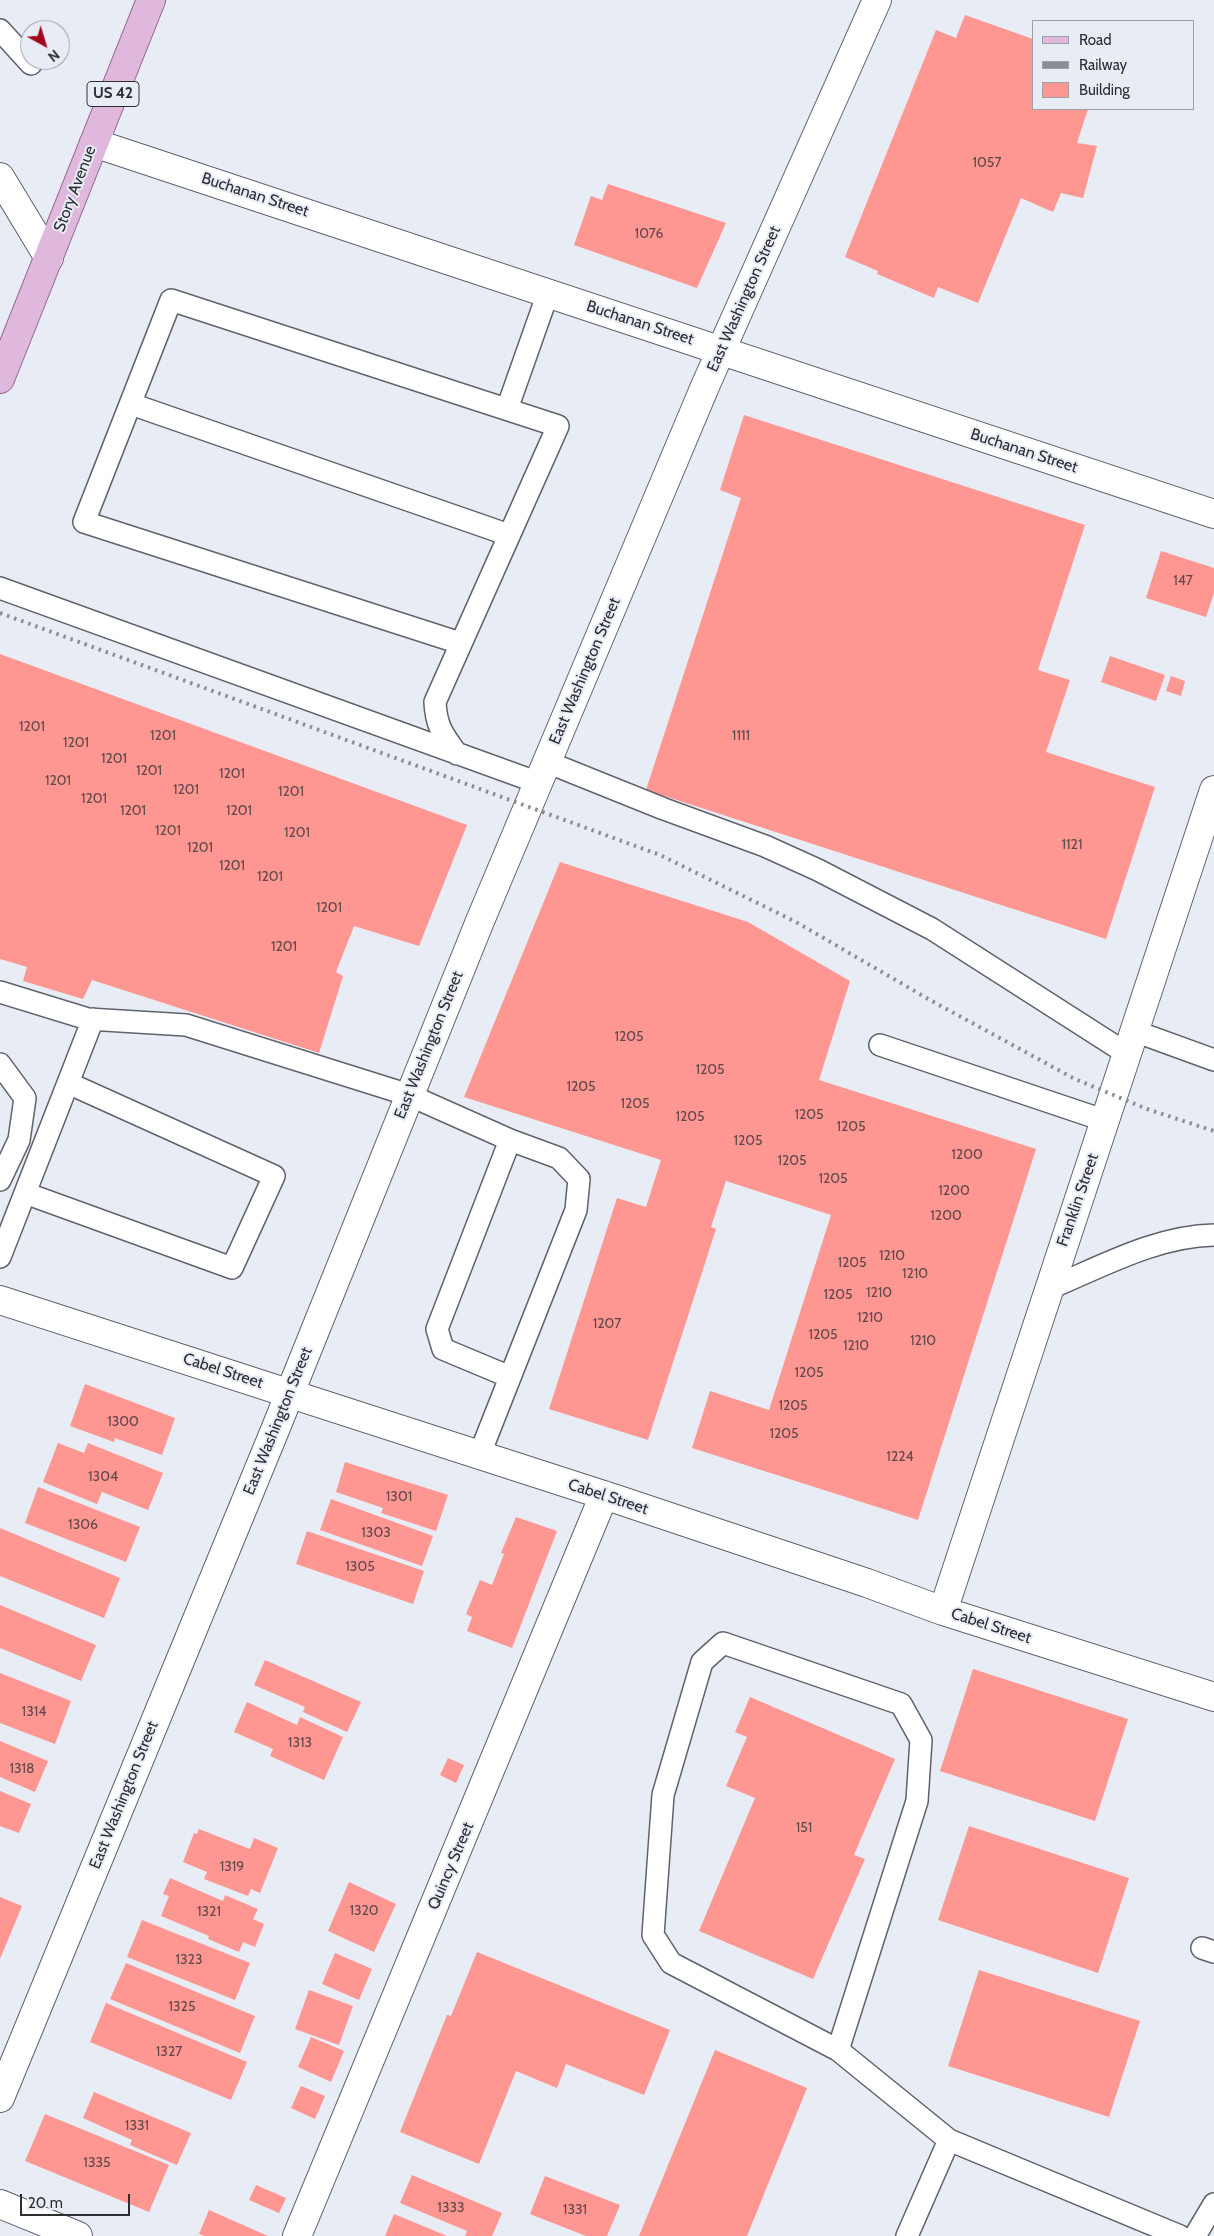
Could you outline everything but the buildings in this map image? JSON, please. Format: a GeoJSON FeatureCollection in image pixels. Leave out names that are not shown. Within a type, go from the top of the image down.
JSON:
{"type":"FeatureCollection","features":[{"type":"Feature","properties":{"kind":"main road","name":"Story Avenue"},"geometry":{"type":"LineString","coordinates":[[0,379],[151,0]]}},
{"type":"Feature","properties":{"kind":"street","name":"East Washington Street"},"geometry":{"type":"LineString","coordinates":[[0,2098],[290,1392],[409,1095],[543,773],[721,349],[877,0]]}},
{"type":"Feature","properties":{"kind":"street","name":"Buchanan Street"},"geometry":{"type":"LineString","coordinates":[[94,143],[721,349],[1214,514]]}},
{"type":"Feature","properties":{"kind":"street"},"geometry":{"type":"LineString","coordinates":[[0,177],[49,258]]}},
{"type":"Feature","properties":{"kind":"street","name":"Franklin Street"},"geometry":{"type":"LineString","coordinates":[[943,1611],[1048,1289],[1133,1044],[1214,790]]}},
{"type":"Feature","properties":{"kind":"street","name":"Cabel Street"},"geometry":{"type":"LineString","coordinates":[[0,1300],[290,1392],[479,1456],[604,1495],[858,1580],[943,1611],[1214,1696]]}},
{"type":"Feature","properties":{"kind":"street","name":"Quincy Street"},"geometry":{"type":"LineString","coordinates":[[297,2236],[604,1495]]}},
{"type":"Feature","properties":{"kind":"street"},"geometry":{"type":"LineString","coordinates":[[0,2204],[78,2236]]}},
{"type":"Feature","properties":{"kind":"lane"},"geometry":{"type":"LineString","coordinates":[[0,30],[20,52]]}},
{"type":"Feature","properties":{"kind":"lane"},"geometry":{"type":"LineString","coordinates":[[507,409],[548,293]]}},
{"type":"Feature","properties":{"kind":"lane"},"geometry":{"type":"LineString","coordinates":[[457,754],[443,735],[436,719],[436,702],[460,643],[558,426],[171,300],[84,522],[460,643]]}},
{"type":"Feature","properties":{"kind":"lane"},"geometry":{"type":"LineString","coordinates":[[131,404],[509,535]]}},
{"type":"Feature","properties":{"kind":"lane"},"geometry":{"type":"LineString","coordinates":[[0,588],[457,754],[543,773],[664,809],[765,846],[818,870],[932,929],[1133,1044],[1214,1060]]}},
{"type":"Feature","properties":{"kind":"lane"},"geometry":{"type":"LineString","coordinates":[[0,992],[36,1005],[93,1019],[186,1025],[409,1095],[510,1140],[560,1158],[579,1179],[576,1210],[479,1456]]}},
{"type":"Feature","properties":{"kind":"lane"},"geometry":{"type":"LineString","coordinates":[[0,1257],[93,1019]]}},
{"type":"Feature","properties":{"kind":"lane"},"geometry":{"type":"LineString","coordinates":[[880,1045],[1106,1121]]}},
{"type":"Feature","properties":{"kind":"lane"},"geometry":{"type":"LineString","coordinates":[[0,1064],[25,1098],[19,1140],[0,1180]]}},
{"type":"Feature","properties":{"kind":"lane"},"geometry":{"type":"LineString","coordinates":[[25,1193],[232,1268],[274,1176],[68,1082]]}},
{"type":"Feature","properties":{"kind":"lane"},"geometry":{"type":"LineString","coordinates":[[510,1140],[437,1329],[444,1349],[510,1377]]}},
{"type":"Feature","properties":{"kind":"lane"},"geometry":{"type":"LineString","coordinates":[[1048,1289],[1139,1250],[1198,1236],[1214,1235]]}},
{"type":"Feature","properties":{"kind":"lane"},"geometry":{"type":"LineString","coordinates":[[838,2050],[917,1801],[920,1740],[901,1704],[723,1643],[702,1662],[664,1794],[653,1934],[671,1963],[838,2050],[949,2140],[1180,2236]]}},
{"type":"Feature","properties":{"kind":"lane"},"geometry":{"type":"LineString","coordinates":[[907,2236],[949,2140]]}},
{"type":"Feature","properties":{"kind":"lane"},"geometry":{"type":"LineString","coordinates":[[1195,2236],[1214,2204]]}},
{"type":"Feature","properties":{"kind":"railway"},"geometry":{"type":"LineString","coordinates":[[0,613],[660,855],[796,922],[930,1000],[1075,1079],[1147,1109],[1214,1131]]}}]}
